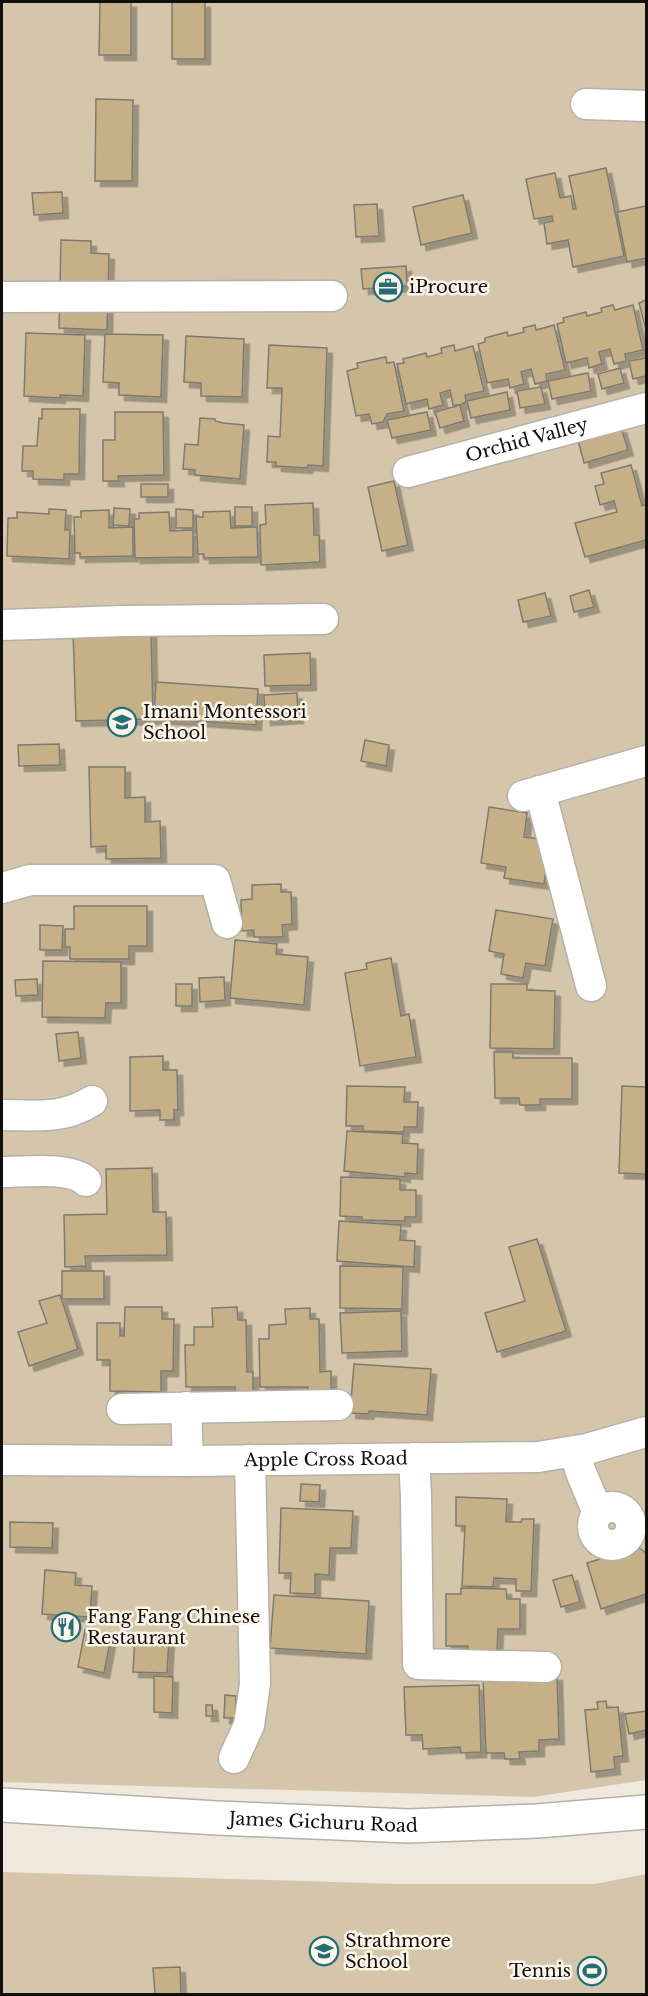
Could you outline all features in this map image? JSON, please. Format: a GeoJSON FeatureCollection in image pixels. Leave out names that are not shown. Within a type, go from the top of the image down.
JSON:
{"type":"FeatureCollection","features":[{"type":"Feature","properties":{"kind":"main road","name":"James Gichuru Road"},"geometry":{"type":"LineString","coordinates":[[2,1805],[217,1818],[409,1826],[537,1821],[646,1812]]}},
{"type":"Feature","properties":{"kind":"street"},"geometry":{"type":"LineString","coordinates":[[586,104],[646,106]]}},
{"type":"Feature","properties":{"kind":"street"},"geometry":{"type":"LineString","coordinates":[[2,297],[332,296]]}},
{"type":"Feature","properties":{"kind":"street","name":"Orchid Valley"},"geometry":{"type":"LineString","coordinates":[[408,472],[646,408]]}},
{"type":"Feature","properties":{"kind":"street"},"geometry":{"type":"LineString","coordinates":[[2,625],[323,619]]}},
{"type":"Feature","properties":{"kind":"street"},"geometry":{"type":"LineString","coordinates":[[591,986],[531,794],[646,761]]}},
{"type":"Feature","properties":{"kind":"street"},"geometry":{"type":"LineString","coordinates":[[3,887],[30,880],[215,880],[227,923]]}},
{"type":"Feature","properties":{"kind":"street"},"geometry":{"type":"LineString","coordinates":[[2,1115],[61,1115],[81,1108],[92,1101]]}},
{"type":"Feature","properties":{"kind":"street"},"geometry":{"type":"LineString","coordinates":[[2,1172],[69,1173],[80,1175],[86,1181]]}},
{"type":"Feature","properties":{"kind":"street"},"geometry":{"type":"LineString","coordinates":[[122,1409],[338,1406]]}},
{"type":"Feature","properties":{"kind":"street"},"geometry":{"type":"LineString","coordinates":[[186,1407],[188,1461]]}},
{"type":"Feature","properties":{"kind":"street","name":"Apple Cross Road"},"geometry":{"type":"LineString","coordinates":[[2,1460],[188,1461],[538,1457],[575,1451],[646,1432]]}},
{"type":"Feature","properties":{"kind":"street"},"geometry":{"type":"LineString","coordinates":[[575,1451],[580,1470],[598,1513]]}},
{"type":"Feature","properties":{"kind":"street"},"geometry":{"type":"LineString","coordinates":[[414,1458],[418,1664],[546,1667]]}},
{"type":"Feature","properties":{"kind":"street"},"geometry":{"type":"LineString","coordinates":[[234,1758],[249,1725],[255,1684],[250,1460]]}},
{"type":"Feature","properties":{"kind":"shaded area"},"geometry":{"type":"Polygon","coordinates":[[[2,2],[646,2],[646,1780],[533,1797],[2,1782],[2,2]]]}},
{"type":"Feature","properties":{"kind":"shaded area","name":"Strathmore School"},"geometry":{"type":"Polygon","coordinates":[[[2,1872],[399,1884],[595,1884],[646,1874],[646,1994],[2,1994],[2,1872]]]}},
{"type":"Feature","properties":{"kind":"building"},"geometry":{"type":"Polygon","coordinates":[[[100,2],[131,2],[131,55],[99,55],[100,2]]]}},
{"type":"Feature","properties":{"kind":"building"},"geometry":{"type":"Polygon","coordinates":[[[172,2],[205,2],[205,59],[172,59],[172,2]]]}},
{"type":"Feature","properties":{"kind":"building"},"geometry":{"type":"Polygon","coordinates":[[[96,99],[133,100],[132,181],[95,181],[96,99]]]}},
{"type":"Feature","properties":{"kind":"building"},"geometry":{"type":"Polygon","coordinates":[[[606,168],[624,256],[573,267],[568,240],[547,244],[544,223],[553,221],[552,216],[534,219],[526,179],[555,173],[560,198],[571,196],[573,209],[576,209],[569,176],[606,168]]]}},
{"type":"Feature","properties":{"kind":"building"},"geometry":{"type":"Polygon","coordinates":[[[62,192],[63,213],[34,215],[32,193],[62,192]]]}},
{"type":"Feature","properties":{"kind":"building"},"geometry":{"type":"Polygon","coordinates":[[[463,195],[472,233],[421,245],[413,207],[463,195]]]}},
{"type":"Feature","properties":{"kind":"building"},"geometry":{"type":"Polygon","coordinates":[[[377,204],[379,236],[356,237],[354,205],[377,204]]]}},
{"type":"Feature","properties":{"kind":"building"},"geometry":{"type":"Polygon","coordinates":[[[646,206],[646,258],[627,262],[617,212],[646,206]]]}},
{"type":"Feature","properties":{"kind":"building"},"geometry":{"type":"Polygon","coordinates":[[[61,240],[91,241],[91,253],[109,254],[107,330],[59,328],[61,240]]]}},
{"type":"Feature","properties":{"kind":"building"},"geometry":{"type":"Polygon","coordinates":[[[406,266],[407,286],[363,289],[361,269],[406,266]]]}},
{"type":"Feature","properties":{"kind":"building"},"geometry":{"type":"Polygon","coordinates":[[[646,300],[646,330],[639,303],[646,300]]]}},
{"type":"Feature","properties":{"kind":"building"},"geometry":{"type":"Polygon","coordinates":[[[613,305],[615,310],[633,305],[643,350],[625,354],[626,361],[614,364],[610,349],[599,352],[602,364],[589,368],[587,358],[566,363],[557,324],[564,322],[563,318],[586,312],[587,316],[602,312],[601,308],[613,305]]]}},
{"type":"Feature","properties":{"kind":"building"},"geometry":{"type":"Polygon","coordinates":[[[535,325],[536,330],[554,325],[565,370],[546,374],[547,381],[535,384],[531,369],[521,372],[524,384],[510,388],[508,379],[487,383],[478,344],[485,342],[485,338],[507,332],[508,336],[524,332],[523,328],[535,325]]]}},
{"type":"Feature","properties":{"kind":"building"},"geometry":{"type":"Polygon","coordinates":[[[26,333],[85,335],[83,396],[60,395],[60,398],[24,396],[26,333]]]}},
{"type":"Feature","properties":{"kind":"building"},"geometry":{"type":"Polygon","coordinates":[[[105,334],[163,335],[161,397],[119,395],[119,383],[103,382],[105,334]]]}},
{"type":"Feature","properties":{"kind":"building"},"geometry":{"type":"Polygon","coordinates":[[[186,336],[244,339],[242,397],[201,396],[201,383],[184,382],[186,336]]]}},
{"type":"Feature","properties":{"kind":"building"},"geometry":{"type":"Polygon","coordinates":[[[269,345],[327,348],[323,466],[308,465],[307,468],[276,466],[276,462],[267,462],[268,436],[280,437],[282,388],[267,388],[269,345]]]}},
{"type":"Feature","properties":{"kind":"building"},"geometry":{"type":"Polygon","coordinates":[[[454,345],[455,351],[473,346],[484,391],[465,395],[466,402],[460,405],[453,405],[450,390],[440,393],[443,405],[429,409],[427,399],[406,404],[397,364],[404,363],[403,359],[426,353],[427,357],[442,353],[441,348],[454,345]]]}},
{"type":"Feature","properties":{"kind":"building"},"geometry":{"type":"Polygon","coordinates":[[[386,357],[387,363],[394,362],[404,411],[387,414],[383,422],[372,424],[369,414],[356,416],[347,371],[358,368],[357,363],[386,357]]]}},
{"type":"Feature","properties":{"kind":"building"},"geometry":{"type":"Polygon","coordinates":[[[646,358],[646,376],[633,379],[629,361],[646,358]]]}},
{"type":"Feature","properties":{"kind":"building"},"geometry":{"type":"Polygon","coordinates":[[[620,368],[624,383],[602,389],[598,374],[620,368]]]}},
{"type":"Feature","properties":{"kind":"building"},"geometry":{"type":"Polygon","coordinates":[[[588,373],[591,391],[552,399],[548,381],[588,373]]]}},
{"type":"Feature","properties":{"kind":"building"},"geometry":{"type":"Polygon","coordinates":[[[541,387],[545,404],[520,408],[517,391],[541,387]]]}},
{"type":"Feature","properties":{"kind":"building"},"geometry":{"type":"Polygon","coordinates":[[[507,392],[510,410],[471,418],[467,401],[507,392]]]}},
{"type":"Feature","properties":{"kind":"building"},"geometry":{"type":"Polygon","coordinates":[[[460,405],[464,421],[440,428],[435,412],[460,405]]]}},
{"type":"Feature","properties":{"kind":"building"},"geometry":{"type":"Polygon","coordinates":[[[42,409],[80,409],[79,474],[64,474],[64,480],[33,479],[33,471],[22,471],[23,446],[37,446],[42,409]]]}},
{"type":"Feature","properties":{"kind":"building"},"geometry":{"type":"Polygon","coordinates":[[[115,412],[163,412],[164,475],[118,476],[119,481],[103,481],[103,440],[115,440],[115,412]]]}},
{"type":"Feature","properties":{"kind":"building"},"geometry":{"type":"Polygon","coordinates":[[[427,412],[431,430],[392,438],[387,420],[427,412]]]}},
{"type":"Feature","properties":{"kind":"building"},"geometry":{"type":"Polygon","coordinates":[[[200,418],[244,425],[240,479],[195,475],[195,470],[183,469],[185,444],[198,445],[200,418]]]}},
{"type":"Feature","properties":{"kind":"building"},"geometry":{"type":"Polygon","coordinates":[[[621,427],[628,450],[584,463],[578,440],[621,427]]]}},
{"type":"Feature","properties":{"kind":"building"},"geometry":{"type":"Polygon","coordinates":[[[631,465],[642,506],[646,504],[646,540],[585,557],[575,523],[617,512],[614,501],[600,505],[595,486],[604,484],[601,473],[631,465]]]}},
{"type":"Feature","properties":{"kind":"building"},"geometry":{"type":"Polygon","coordinates":[[[394,481],[408,545],[382,551],[368,487],[394,481]]]}},
{"type":"Feature","properties":{"kind":"building"},"geometry":{"type":"Polygon","coordinates":[[[141,484],[168,484],[168,497],[141,497],[141,484]]]}},
{"type":"Feature","properties":{"kind":"building"},"geometry":{"type":"Polygon","coordinates":[[[313,503],[314,535],[319,535],[320,562],[261,565],[260,525],[266,524],[265,505],[313,503]]]}},
{"type":"Feature","properties":{"kind":"building"},"geometry":{"type":"Polygon","coordinates":[[[235,507],[252,507],[252,526],[235,526],[235,507]]]}},
{"type":"Feature","properties":{"kind":"building"},"geometry":{"type":"Polygon","coordinates":[[[114,508],[130,509],[129,526],[113,525],[114,508]]]}},
{"type":"Feature","properties":{"kind":"building"},"geometry":{"type":"Polygon","coordinates":[[[49,509],[66,510],[65,530],[70,530],[69,559],[7,556],[8,518],[17,518],[17,512],[49,514],[49,509]]]}},
{"type":"Feature","properties":{"kind":"building"},"geometry":{"type":"Polygon","coordinates":[[[176,509],[193,510],[193,528],[176,528],[176,509]]]}},
{"type":"Feature","properties":{"kind":"building"},"geometry":{"type":"Polygon","coordinates":[[[109,510],[109,528],[133,527],[133,556],[80,557],[80,553],[75,553],[74,517],[81,517],[81,511],[109,510]]]}},
{"type":"Feature","properties":{"kind":"building"},"geometry":{"type":"Polygon","coordinates":[[[230,511],[231,528],[257,527],[258,557],[204,558],[204,554],[198,554],[196,517],[203,517],[203,512],[230,511]]]}},
{"type":"Feature","properties":{"kind":"building"},"geometry":{"type":"Polygon","coordinates":[[[169,512],[170,531],[193,530],[193,557],[135,558],[134,519],[139,519],[139,513],[169,512]]]}},
{"type":"Feature","properties":{"kind":"building"},"geometry":{"type":"Polygon","coordinates":[[[589,590],[594,607],[574,612],[570,596],[589,590]]]}},
{"type":"Feature","properties":{"kind":"building"},"geometry":{"type":"Polygon","coordinates":[[[545,593],[551,616],[523,622],[518,600],[545,593]]]}},
{"type":"Feature","properties":{"kind":"building"},"geometry":{"type":"Polygon","coordinates":[[[151,628],[153,719],[76,721],[73,630],[151,628]]]}},
{"type":"Feature","properties":{"kind":"building"},"geometry":{"type":"Polygon","coordinates":[[[310,653],[311,685],[265,686],[264,655],[310,653]]]}},
{"type":"Feature","properties":{"kind":"building"},"geometry":{"type":"Polygon","coordinates":[[[156,682],[258,689],[256,725],[154,718],[156,682]]]}},
{"type":"Feature","properties":{"kind":"building"},"geometry":{"type":"Polygon","coordinates":[[[297,693],[298,718],[265,720],[264,695],[297,693]]]}},
{"type":"Feature","properties":{"kind":"building"},"geometry":{"type":"Polygon","coordinates":[[[365,740],[389,745],[386,766],[361,761],[365,740]]]}},
{"type":"Feature","properties":{"kind":"building"},"geometry":{"type":"Polygon","coordinates":[[[59,744],[60,765],[19,766],[18,745],[59,744]]]}},
{"type":"Feature","properties":{"kind":"building"},"geometry":{"type":"Polygon","coordinates":[[[89,767],[125,767],[125,798],[145,797],[145,822],[160,821],[161,858],[106,859],[106,846],[91,847],[89,767]]]}},
{"type":"Feature","properties":{"kind":"building"},"geometry":{"type":"Polygon","coordinates":[[[489,807],[527,813],[524,837],[550,840],[544,884],[504,878],[506,867],[481,863],[489,807]]]}},
{"type":"Feature","properties":{"kind":"building"},"geometry":{"type":"Polygon","coordinates":[[[281,884],[281,892],[291,892],[292,924],[282,925],[283,937],[254,937],[254,930],[242,931],[241,900],[252,899],[252,885],[281,884]]]}},
{"type":"Feature","properties":{"kind":"building"},"geometry":{"type":"Polygon","coordinates":[[[74,906],[147,906],[147,946],[129,946],[129,959],[70,959],[70,947],[65,947],[65,929],[74,929],[74,906]]]}},
{"type":"Feature","properties":{"kind":"building"},"geometry":{"type":"Polygon","coordinates":[[[496,910],[553,919],[545,966],[526,963],[523,978],[501,974],[504,954],[489,951],[496,910]]]}},
{"type":"Feature","properties":{"kind":"building"},"geometry":{"type":"Polygon","coordinates":[[[40,925],[63,926],[62,950],[40,950],[40,925]]]}},
{"type":"Feature","properties":{"kind":"building"},"geometry":{"type":"Polygon","coordinates":[[[235,940],[277,944],[276,954],[308,957],[304,1005],[230,998],[235,940]]]}},
{"type":"Feature","properties":{"kind":"building"},"geometry":{"type":"Polygon","coordinates":[[[391,958],[401,1016],[409,1014],[416,1057],[360,1066],[345,973],[367,969],[366,963],[391,958]]]}},
{"type":"Feature","properties":{"kind":"building"},"geometry":{"type":"Polygon","coordinates":[[[43,961],[121,962],[121,1003],[106,1003],[105,1018],[42,1017],[43,961]]]}},
{"type":"Feature","properties":{"kind":"building"},"geometry":{"type":"Polygon","coordinates":[[[224,977],[225,1000],[200,1002],[199,978],[224,977]]]}},
{"type":"Feature","properties":{"kind":"building"},"geometry":{"type":"Polygon","coordinates":[[[37,979],[38,995],[16,996],[15,980],[37,979]]]}},
{"type":"Feature","properties":{"kind":"building"},"geometry":{"type":"Polygon","coordinates":[[[176,984],[192,984],[192,1006],[176,1006],[176,984]]]}},
{"type":"Feature","properties":{"kind":"building"},"geometry":{"type":"Polygon","coordinates":[[[491,984],[527,984],[527,990],[555,991],[554,1049],[490,1048],[491,984]]]}},
{"type":"Feature","properties":{"kind":"building"},"geometry":{"type":"Polygon","coordinates":[[[78,1032],[81,1058],[59,1061],[56,1034],[78,1032]]]}},
{"type":"Feature","properties":{"kind":"building"},"geometry":{"type":"Polygon","coordinates":[[[494,1052],[513,1052],[513,1058],[572,1058],[572,1099],[540,1099],[540,1105],[520,1105],[519,1098],[495,1098],[494,1052]]]}},
{"type":"Feature","properties":{"kind":"building"},"geometry":{"type":"Polygon","coordinates":[[[163,1056],[163,1070],[177,1070],[178,1110],[174,1110],[174,1120],[160,1120],[160,1110],[130,1111],[130,1057],[163,1056]]]}},
{"type":"Feature","properties":{"kind":"building"},"geometry":{"type":"Polygon","coordinates":[[[347,1086],[405,1087],[404,1102],[418,1102],[417,1127],[404,1127],[404,1132],[363,1131],[363,1126],[346,1126],[347,1086]]]}},
{"type":"Feature","properties":{"kind":"building"},"geometry":{"type":"Polygon","coordinates":[[[622,1086],[646,1087],[646,1174],[619,1173],[622,1086]]]}},
{"type":"Feature","properties":{"kind":"building"},"geometry":{"type":"Polygon","coordinates":[[[347,1131],[403,1134],[402,1143],[418,1144],[417,1174],[405,1173],[405,1177],[344,1171],[347,1131]]]}},
{"type":"Feature","properties":{"kind":"building"},"geometry":{"type":"Polygon","coordinates":[[[152,1168],[153,1212],[166,1212],[167,1255],[85,1256],[86,1266],[65,1267],[64,1215],[107,1214],[106,1169],[152,1168]]]}},
{"type":"Feature","properties":{"kind":"building"},"geometry":{"type":"Polygon","coordinates":[[[341,1177],[400,1179],[400,1190],[416,1190],[416,1217],[405,1217],[405,1221],[362,1220],[362,1217],[340,1216],[341,1177]]]}},
{"type":"Feature","properties":{"kind":"building"},"geometry":{"type":"Polygon","coordinates":[[[339,1221],[401,1225],[400,1240],[415,1241],[414,1267],[337,1261],[339,1221]]]}},
{"type":"Feature","properties":{"kind":"building"},"geometry":{"type":"Polygon","coordinates":[[[537,1239],[566,1331],[497,1352],[485,1313],[525,1301],[509,1247],[537,1239]]]}},
{"type":"Feature","properties":{"kind":"building"},"geometry":{"type":"Polygon","coordinates":[[[340,1266],[403,1267],[402,1309],[340,1308],[340,1266]]]}},
{"type":"Feature","properties":{"kind":"building"},"geometry":{"type":"Polygon","coordinates":[[[62,1271],[104,1271],[104,1299],[62,1299],[62,1271]]]}},
{"type":"Feature","properties":{"kind":"building"},"geometry":{"type":"Polygon","coordinates":[[[60,1295],[78,1349],[29,1366],[18,1332],[47,1323],[39,1301],[60,1295]]]}},
{"type":"Feature","properties":{"kind":"building"},"geometry":{"type":"Polygon","coordinates":[[[125,1307],[162,1307],[162,1319],[174,1319],[173,1371],[161,1371],[161,1392],[110,1391],[110,1360],[97,1360],[97,1323],[120,1323],[120,1336],[124,1336],[125,1307]]]}},
{"type":"Feature","properties":{"kind":"building"},"geometry":{"type":"Polygon","coordinates":[[[237,1307],[238,1320],[246,1320],[247,1372],[253,1372],[253,1394],[235,1394],[235,1387],[186,1387],[185,1345],[194,1345],[194,1327],[213,1327],[212,1308],[237,1307]]]}},
{"type":"Feature","properties":{"kind":"building"},"geometry":{"type":"Polygon","coordinates":[[[310,1308],[310,1319],[319,1319],[320,1372],[331,1371],[331,1393],[308,1394],[308,1387],[260,1387],[259,1339],[269,1339],[269,1325],[286,1324],[285,1309],[310,1308]]]}},
{"type":"Feature","properties":{"kind":"building"},"geometry":{"type":"Polygon","coordinates":[[[401,1311],[402,1351],[342,1353],[340,1313],[401,1311]]]}},
{"type":"Feature","properties":{"kind":"building"},"geometry":{"type":"Polygon","coordinates":[[[354,1364],[431,1369],[427,1415],[369,1411],[368,1414],[350,1413],[354,1364]]]}},
{"type":"Feature","properties":{"kind":"building"},"geometry":{"type":"Polygon","coordinates":[[[301,1484],[320,1485],[319,1502],[300,1501],[301,1484]]]}},
{"type":"Feature","properties":{"kind":"building"},"geometry":{"type":"Polygon","coordinates":[[[456,1497],[507,1499],[506,1522],[534,1519],[531,1591],[516,1591],[516,1579],[494,1578],[493,1587],[462,1586],[465,1526],[456,1526],[456,1497]]]}},
{"type":"Feature","properties":{"kind":"building"},"geometry":{"type":"Polygon","coordinates":[[[281,1508],[353,1511],[351,1548],[330,1548],[329,1575],[315,1574],[315,1594],[290,1593],[291,1573],[279,1573],[281,1508]]]}},
{"type":"Feature","properties":{"kind":"building"},"geometry":{"type":"Polygon","coordinates":[[[10,1522],[53,1523],[52,1548],[10,1547],[10,1522]]]}},
{"type":"Feature","properties":{"kind":"building"},"geometry":{"type":"Polygon","coordinates":[[[638,1547],[646,1553],[646,1594],[601,1609],[587,1563],[638,1547]]]}},
{"type":"Feature","properties":{"kind":"building"},"geometry":{"type":"Polygon","coordinates":[[[45,1570],[76,1573],[75,1585],[92,1586],[90,1617],[42,1614],[45,1570]]]}},
{"type":"Feature","properties":{"kind":"building"},"geometry":{"type":"Polygon","coordinates":[[[572,1575],[580,1602],[561,1607],[553,1580],[572,1575]]]}},
{"type":"Feature","properties":{"kind":"building"},"geometry":{"type":"Polygon","coordinates":[[[461,1588],[506,1589],[507,1599],[520,1599],[520,1629],[498,1629],[497,1654],[468,1653],[468,1646],[446,1646],[446,1594],[461,1594],[461,1588]]]}},
{"type":"Feature","properties":{"kind":"building"},"geometry":{"type":"Polygon","coordinates":[[[274,1595],[369,1601],[366,1654],[270,1648],[274,1595]]]}},
{"type":"Feature","properties":{"kind":"building"},"geometry":{"type":"Polygon","coordinates":[[[85,1630],[111,1636],[104,1673],[78,1667],[85,1630]]]}},
{"type":"Feature","properties":{"kind":"building"},"geometry":{"type":"Polygon","coordinates":[[[135,1637],[169,1638],[167,1673],[133,1672],[135,1637]]]}},
{"type":"Feature","properties":{"kind":"building"},"geometry":{"type":"Polygon","coordinates":[[[557,1675],[559,1739],[539,1740],[539,1751],[519,1752],[520,1759],[505,1759],[504,1753],[486,1753],[483,1678],[557,1675]]]}},
{"type":"Feature","properties":{"kind":"building"},"geometry":{"type":"Polygon","coordinates":[[[154,1676],[173,1677],[172,1713],[154,1712],[154,1676]]]}},
{"type":"Feature","properties":{"kind":"building"},"geometry":{"type":"Polygon","coordinates":[[[479,1685],[481,1752],[461,1753],[460,1747],[423,1749],[422,1735],[406,1735],[404,1687],[479,1685]]]}},
{"type":"Feature","properties":{"kind":"building"},"geometry":{"type":"Polygon","coordinates":[[[225,1695],[236,1696],[235,1718],[224,1718],[225,1695]]]}},
{"type":"Feature","properties":{"kind":"building"},"geometry":{"type":"Polygon","coordinates":[[[606,1701],[607,1708],[618,1707],[623,1756],[614,1757],[615,1769],[591,1772],[585,1710],[598,1709],[597,1702],[606,1701]]]}},
{"type":"Feature","properties":{"kind":"building"},"geometry":{"type":"Polygon","coordinates":[[[206,1705],[212,1705],[213,1716],[206,1716],[206,1705]]]}},
{"type":"Feature","properties":{"kind":"building"},"geometry":{"type":"Polygon","coordinates":[[[646,1711],[646,1730],[629,1734],[625,1714],[646,1711]]]}},
{"type":"Feature","properties":{"kind":"building"},"geometry":{"type":"Polygon","coordinates":[[[180,1967],[181,1994],[155,1994],[153,1968],[180,1967]]]}},
{"type":"Feature","properties":{"kind":"place","name":"iProcure"},"geometry":{"type":"Point","coordinates":[388,287]}},
{"type":"Feature","properties":{"kind":"place","name":"Imani Montessori School"},"geometry":{"type":"Point","coordinates":[122,722]}},
{"type":"Feature","properties":{"kind":"place","name":"Fang Fang Chinese Restaurant"},"geometry":{"type":"Point","coordinates":[66,1627]}},
{"type":"Feature","properties":{"kind":"place","name":"Strathmore School"},"geometry":{"type":"Point","coordinates":[324,1951]}},
{"type":"Feature","properties":{"kind":"place","name":"Tennis"},"geometry":{"type":"Point","coordinates":[592,1971]}}]}
